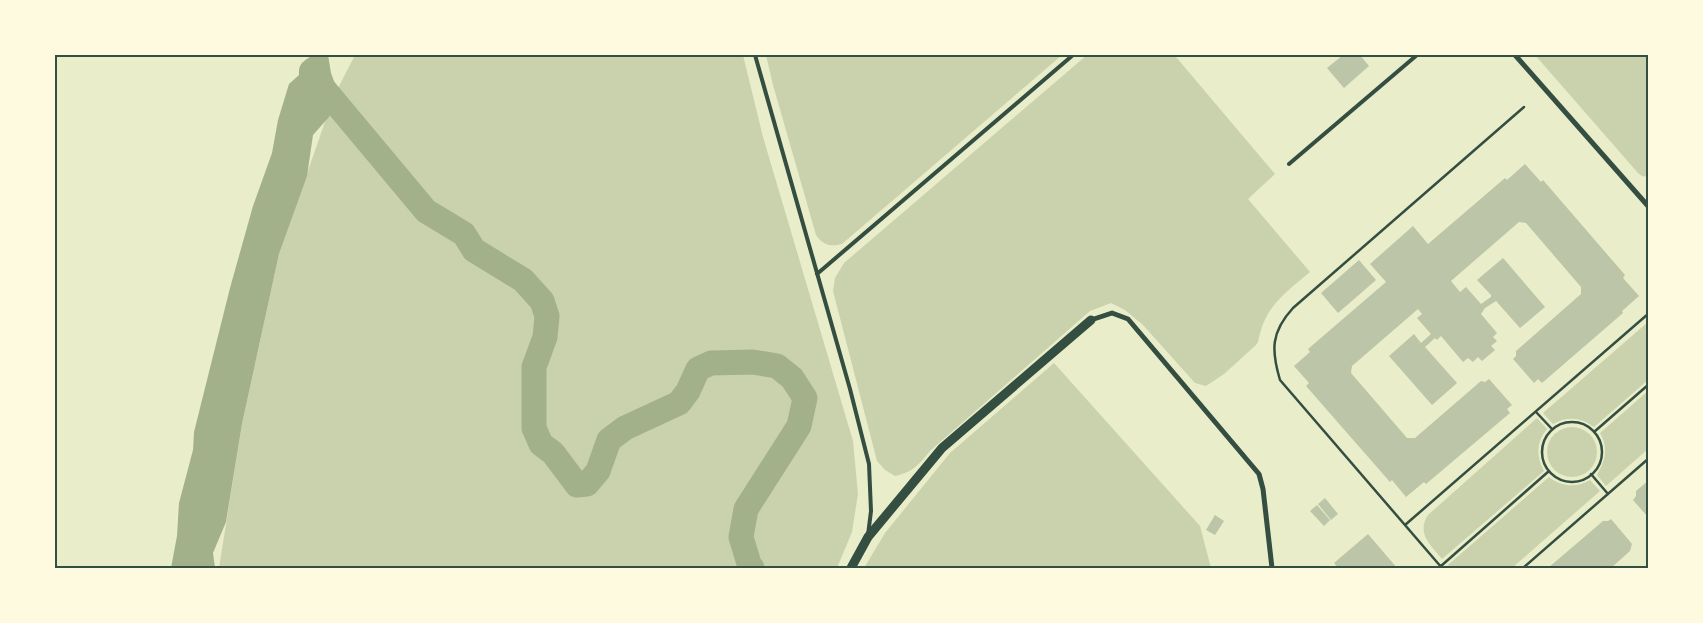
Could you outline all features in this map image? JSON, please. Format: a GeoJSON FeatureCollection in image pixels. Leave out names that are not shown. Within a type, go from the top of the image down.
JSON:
{"type":"FeatureCollection","features":[{"type":"Feature","properties":{"kind":"street"},"geometry":{"type":"LineString","coordinates":[[1515,55],[1647,203]]}},
{"type":"Feature","properties":{"kind":"street"},"geometry":{"type":"LineString","coordinates":[[851,568],[868,537],[942,448],[1091,320],[1112,313],[1128,318],[1259,474],[1263,489],[1272,568]]}},
{"type":"Feature","properties":{"kind":"lane"},"geometry":{"type":"LineString","coordinates":[[755,55],[869,464],[871,510],[868,537]]}},
{"type":"Feature","properties":{"kind":"lane"},"geometry":{"type":"LineString","coordinates":[[817,274],[1073,55]]}},
{"type":"Feature","properties":{"kind":"lane"},"geometry":{"type":"LineString","coordinates":[[1289,164],[1417,55]]}},
{"type":"Feature","properties":{"kind":"path"},"geometry":{"type":"LineString","coordinates":[[1524,107],[1293,308],[1285,316],[1276,331],[1274,354],[1280,380],[1441,567],[1549,471]]}},
{"type":"Feature","properties":{"kind":"path"},"geometry":{"type":"LineString","coordinates":[[1405,525],[1648,314]]}},
{"type":"Feature","properties":{"kind":"path"},"geometry":{"type":"LineString","coordinates":[[1594,432],[1648,386]]}},
{"type":"Feature","properties":{"kind":"path"},"geometry":{"type":"LineString","coordinates":[[1536,412],[1552,429]]}},
{"type":"Feature","properties":{"kind":"path"},"geometry":{"type":"LineString","coordinates":[[1578,422],[1594,432],[1600,441],[1602,451],[1596,471],[1578,482],[1558,479],[1549,471],[1544,466],[1542,446],[1552,429],[1559,424],[1578,422]]}},
{"type":"Feature","properties":{"kind":"path"},"geometry":{"type":"LineString","coordinates":[[1523,568],[1648,459]]}},
{"type":"Feature","properties":{"kind":"path"},"geometry":{"type":"LineString","coordinates":[[1592,474],[1608,494]]}},
{"type":"Feature","properties":{"kind":"shaded area"},"geometry":{"type":"Polygon","coordinates":[[[313,55],[328,55],[331,73],[339,95],[329,117],[313,135],[307,176],[279,254],[242,424],[226,522],[213,553],[215,568],[171,568],[177,536],[179,503],[193,450],[194,432],[230,288],[253,206],[272,153],[278,120],[289,84],[299,75],[302,63],[313,55]]]}},
{"type":"Feature","properties":{"kind":"shaded area"},"geometry":{"type":"Polygon","coordinates":[[[355,55],[743,55],[763,137],[853,441],[858,494],[852,532],[837,568],[219,568],[242,424],[279,254],[334,96],[355,55]]]}},
{"type":"Feature","properties":{"kind":"shaded area"},"geometry":{"type":"Polygon","coordinates":[[[766,55],[1062,55],[842,244],[834,245],[824,243],[816,235],[766,55]]]}},
{"type":"Feature","properties":{"kind":"shaded area"},"geometry":{"type":"Polygon","coordinates":[[[1087,55],[1174,55],[1275,174],[1248,199],[1310,272],[1276,302],[1270,310],[1256,345],[1224,374],[1206,386],[1195,383],[1143,325],[1125,310],[1111,303],[1090,311],[931,450],[916,467],[895,476],[885,470],[877,461],[833,291],[835,278],[844,263],[1087,55]]]}},
{"type":"Feature","properties":{"kind":"shaded area"},"geometry":{"type":"Polygon","coordinates":[[[1535,55],[1648,55],[1648,177],[1638,173],[1535,55]]]}},
{"type":"Feature","properties":{"kind":"shaded area"},"geometry":{"type":"Polygon","coordinates":[[[1648,322],[1648,380],[1594,427],[1584,421],[1574,419],[1558,421],[1553,424],[1543,413],[1648,322]]]}},
{"type":"Feature","properties":{"kind":"shaded area"},"geometry":{"type":"Polygon","coordinates":[[[1054,363],[1200,526],[1211,568],[864,568],[885,533],[950,453],[1054,363]]]}},
{"type":"Feature","properties":{"kind":"shaded area"},"geometry":{"type":"Polygon","coordinates":[[[1648,391],[1648,449],[1606,486],[1597,475],[1605,454],[1603,439],[1600,433],[1648,391]]]}},
{"type":"Feature","properties":{"kind":"shaded area"},"geometry":{"type":"Polygon","coordinates":[[[1537,418],[1547,429],[1543,434],[1538,450],[1544,471],[1442,559],[1424,534],[1428,515],[1537,418]]]}},
{"type":"Feature","properties":{"kind":"shaded area"},"geometry":{"type":"Polygon","coordinates":[[[1577,427],[1590,434],[1596,442],[1596,462],[1590,470],[1582,476],[1567,477],[1554,470],[1548,462],[1547,447],[1554,434],[1562,428],[1577,427]]]}},
{"type":"Feature","properties":{"kind":"shaded area"},"geometry":{"type":"Polygon","coordinates":[[[1549,477],[1559,483],[1570,485],[1585,483],[1590,480],[1600,491],[1512,568],[1451,568],[1448,565],[1549,477]]]}},
{"type":"Feature","properties":{"kind":"building"},"geometry":{"type":"Polygon","coordinates":[[[1343,55],[1360,55],[1369,66],[1344,88],[1327,68],[1343,55]]]}},
{"type":"Feature","properties":{"kind":"building"},"geometry":{"type":"Polygon","coordinates":[[[1525,164],[1541,182],[1543,180],[1625,275],[1623,278],[1639,296],[1622,311],[1623,313],[1542,383],[1538,379],[1534,383],[1513,359],[1516,356],[1516,351],[1581,294],[1581,287],[1526,223],[1519,222],[1451,281],[1460,292],[1466,287],[1481,304],[1491,295],[1477,280],[1503,258],[1545,307],[1520,328],[1496,301],[1485,308],[1481,314],[1497,333],[1493,337],[1497,341],[1491,346],[1495,350],[1482,361],[1478,357],[1473,362],[1468,358],[1463,362],[1441,336],[1437,340],[1435,338],[1425,347],[1457,383],[1432,405],[1389,356],[1414,334],[1421,343],[1431,334],[1417,318],[1422,314],[1418,309],[1352,366],[1351,373],[1407,438],[1415,438],[1481,381],[1485,382],[1489,379],[1512,405],[1507,409],[1510,413],[1426,484],[1424,482],[1406,497],[1392,480],[1390,482],[1306,386],[1309,383],[1294,366],[1310,352],[1308,349],[1386,282],[1370,264],[1413,226],[1428,244],[1505,178],[1507,180],[1525,164]]]}},
{"type":"Feature","properties":{"kind":"building"},"geometry":{"type":"Polygon","coordinates":[[[1359,260],[1376,280],[1338,313],[1321,293],[1359,260]]]}},
{"type":"Feature","properties":{"kind":"building"},"geometry":{"type":"Polygon","coordinates":[[[1648,481],[1648,517],[1633,500],[1636,496],[1636,491],[1648,481]]]}},
{"type":"Feature","properties":{"kind":"building"},"geometry":{"type":"Polygon","coordinates":[[[1325,498],[1338,514],[1331,520],[1318,504],[1325,498]]]}},
{"type":"Feature","properties":{"kind":"building"},"geometry":{"type":"Polygon","coordinates":[[[1317,505],[1330,520],[1324,526],[1310,511],[1317,505]]]}},
{"type":"Feature","properties":{"kind":"building"},"geometry":{"type":"Polygon","coordinates":[[[1215,515],[1224,521],[1215,535],[1206,530],[1215,515]]]}},
{"type":"Feature","properties":{"kind":"building"},"geometry":{"type":"Polygon","coordinates":[[[1611,519],[1632,544],[1630,551],[1611,568],[1548,568],[1603,521],[1611,519]]]}},
{"type":"Feature","properties":{"kind":"building"},"geometry":{"type":"Polygon","coordinates":[[[1368,534],[1397,568],[1338,568],[1334,563],[1368,534]]]}},
{"type":"Feature","properties":{"kind":"waterway"},"geometry":{"type":"LineString","coordinates":[[314,77],[426,211],[464,234],[474,250],[523,280],[542,301],[547,316],[545,337],[534,367],[534,428],[541,444],[553,453],[577,485],[587,484],[598,471],[609,440],[625,428],[679,403],[688,391],[698,369],[711,363],[753,362],[777,366],[792,378],[805,398],[799,426],[746,509],[741,537],[750,567],[752,568]]}}]}
